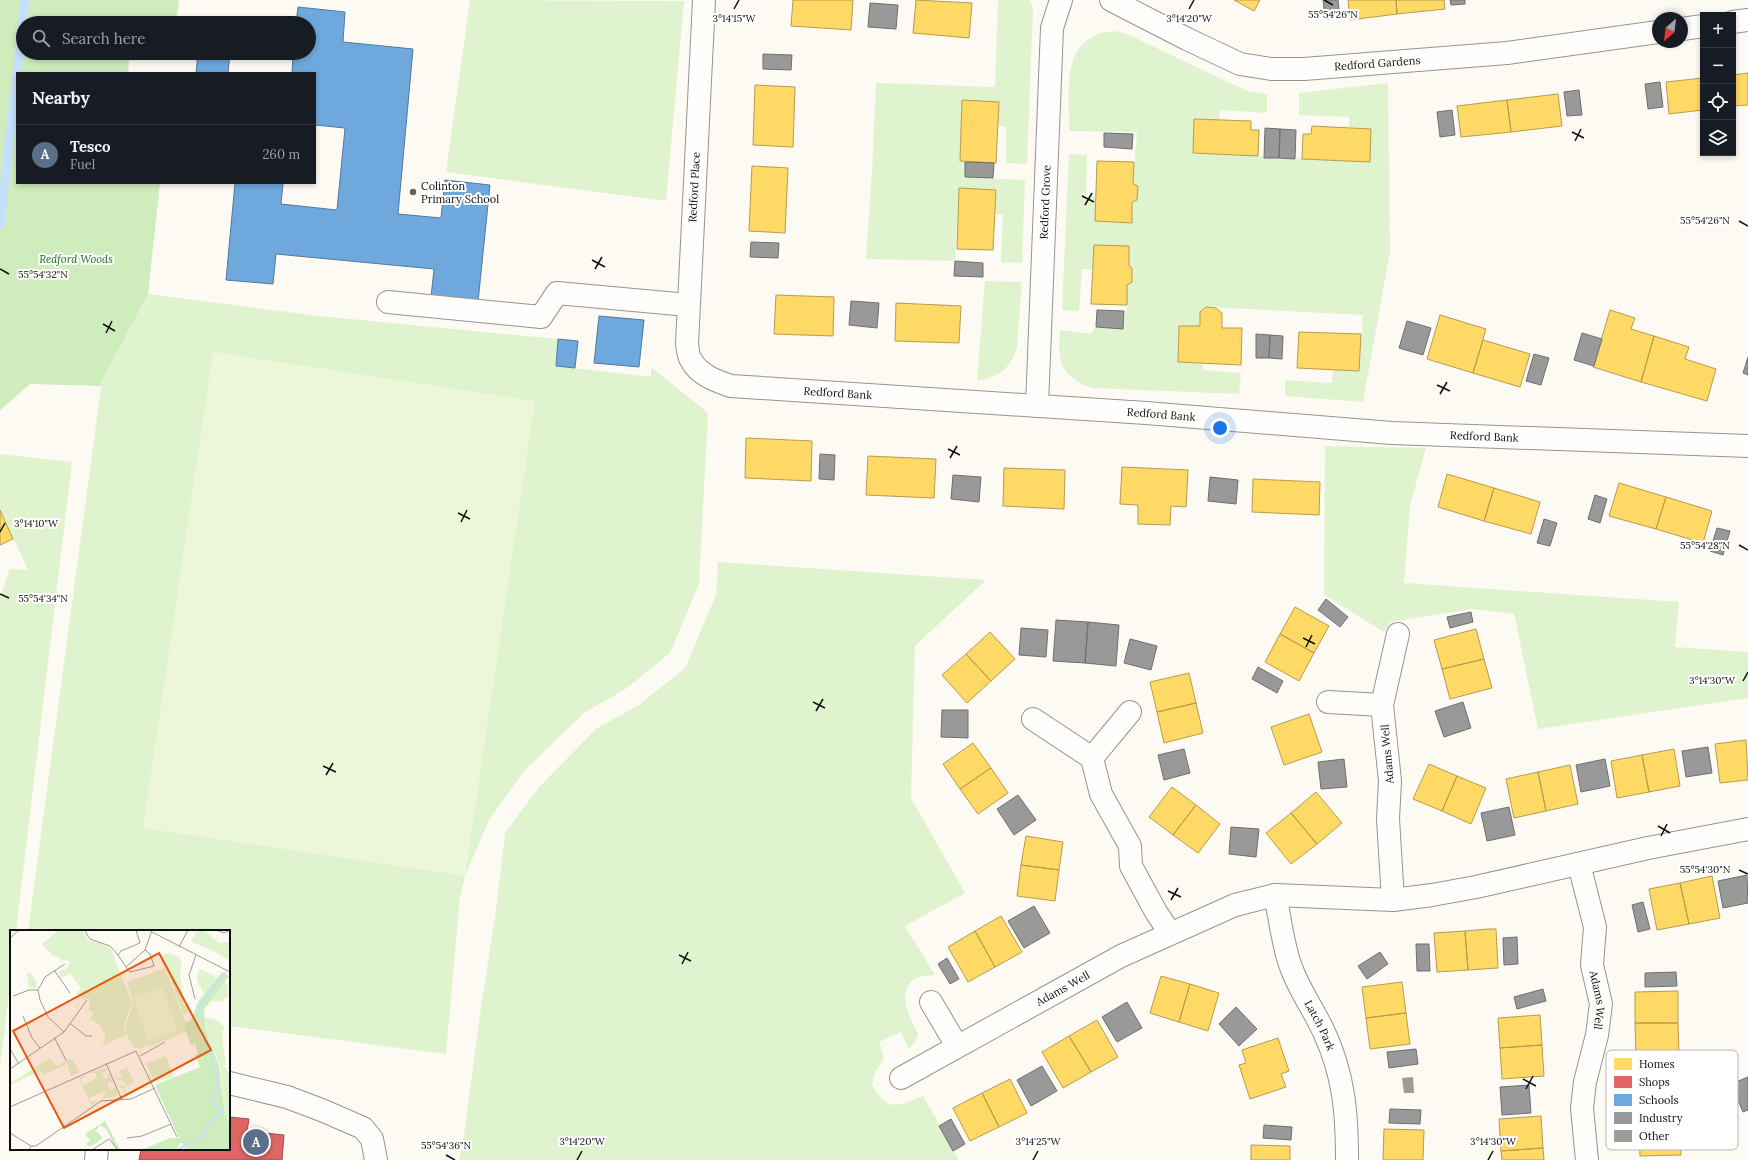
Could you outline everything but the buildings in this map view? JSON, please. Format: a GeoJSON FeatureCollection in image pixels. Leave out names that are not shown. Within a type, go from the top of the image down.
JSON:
{"type":"FeatureCollection","features":[{"type":"Feature","properties":{"kind":"street","name":"Redford Place"},"geometry":{"type":"LineString","coordinates":[[698,370],[690,360],[687,344],[704,0]]}},
{"type":"Feature","properties":{"kind":"street","name":"Redford Grove"},"geometry":{"type":"LineString","coordinates":[[1037,406],[1052,28],[1061,0]]}},
{"type":"Feature","properties":{"kind":"street","name":"Redford Gardens"},"geometry":{"type":"LineString","coordinates":[[1111,0],[1240,64],[1271,69],[1304,69],[1507,53],[1652,33]]}},
{"type":"Feature","properties":{"kind":"street"},"geometry":{"type":"LineString","coordinates":[[1736,22],[1748,20]]}},
{"type":"Feature","properties":{"kind":"street"},"geometry":{"type":"LineString","coordinates":[[1688,28],[1700,26]]}},
{"type":"Feature","properties":{"kind":"street"},"geometry":{"type":"LineString","coordinates":[[388,302],[541,317],[558,293],[688,305]]}},
{"type":"Feature","properties":{"kind":"street","name":"Redford Bank"},"geometry":{"type":"LineString","coordinates":[[698,370],[718,382],[731,386],[1037,406],[1392,433],[1748,446]]}},
{"type":"Feature","properties":{"kind":"street","name":"Adams Well"},"geometry":{"type":"LineString","coordinates":[[1393,900],[1388,819],[1390,781],[1382,705],[1398,634]]}},
{"type":"Feature","properties":{"kind":"street"},"geometry":{"type":"LineString","coordinates":[[1328,702],[1382,705]]}},
{"type":"Feature","properties":{"kind":"street"},"geometry":{"type":"LineString","coordinates":[[1092,758],[1130,712]]}},
{"type":"Feature","properties":{"kind":"street"},"geometry":{"type":"LineString","coordinates":[[1033,719],[1092,758],[1101,794],[1130,846],[1131,866],[1156,912],[1170,933]]}},
{"type":"Feature","properties":{"kind":"street","name":"Adams Well"},"geometry":{"type":"LineString","coordinates":[[901,1078],[1121,956],[1235,905],[1275,895],[1393,900],[1432,895],[1476,887],[1648,848],[1748,829]]}},
{"type":"Feature","properties":{"kind":"street","name":"Adams Well"},"geometry":{"type":"LineString","coordinates":[[1579,864],[1596,927],[1592,965],[1601,1004],[1597,1035],[1585,1082],[1582,1108],[1587,1160]]}},
{"type":"Feature","properties":{"kind":"street","name":"Latch Park"},"geometry":{"type":"LineString","coordinates":[[1275,895],[1290,966],[1304,996],[1324,1031],[1337,1063],[1347,1118],[1347,1160]]}},
{"type":"Feature","properties":{"kind":"street"},"geometry":{"type":"LineString","coordinates":[[931,1002],[957,1046]]}},
{"type":"Feature","properties":{"kind":"street"},"geometry":{"type":"LineString","coordinates":[[230,1083],[287,1097],[363,1128],[372,1139],[376,1160]]}},
{"type":"Feature","properties":{"kind":"street"},"geometry":{"type":"LineString","coordinates":[[96,1160],[97,1150]]}},
{"type":"Feature","properties":{"kind":"green space","name":"Redford Woods"},"geometry":{"type":"Polygon","coordinates":[[[0,0],[179,0],[177,16],[16,16],[16,60],[129,60],[128,72],[16,72],[16,184],[160,184],[148,294],[102,380],[101,386],[30,384],[0,410],[0,0]]]}},
{"type":"Feature","properties":{"kind":"green space"},"geometry":{"type":"Polygon","coordinates":[[[470,0],[684,1],[666,201],[446,172],[470,0]]]}},
{"type":"Feature","properties":{"kind":"green space"},"geometry":{"type":"Polygon","coordinates":[[[998,0],[1030,0],[1033,9],[1027,164],[1006,163],[1006,127],[998,126],[999,102],[962,101],[960,161],[965,162],[965,177],[1025,180],[1022,263],[1001,262],[1003,215],[995,214],[996,190],[959,188],[955,261],[866,259],[876,83],[995,87],[998,0]]]}},
{"type":"Feature","properties":{"kind":"green space"},"geometry":{"type":"Polygon","coordinates":[[[1112,31],[1125,33],[1248,91],[1267,94],[1267,113],[1220,110],[1219,120],[1195,119],[1193,153],[1370,162],[1371,129],[1349,127],[1349,117],[1299,115],[1299,93],[1388,83],[1390,252],[1363,402],[1285,396],[1285,380],[1332,383],[1333,370],[1359,371],[1363,315],[1206,307],[1200,312],[1200,326],[1179,326],[1178,362],[1203,364],[1203,370],[1241,373],[1239,394],[1092,388],[1081,384],[1067,372],[1060,358],[1060,330],[1091,334],[1096,327],[1123,329],[1127,306],[1127,285],[1132,282],[1132,268],[1129,266],[1129,246],[1094,245],[1093,269],[1082,269],[1079,311],[1062,310],[1069,154],[1087,155],[1086,197],[1096,197],[1095,221],[1132,223],[1132,202],[1137,200],[1138,187],[1133,184],[1137,132],[1069,131],[1069,84],[1075,55],[1083,44],[1095,36],[1112,31]]]}},
{"type":"Feature","properties":{"kind":"green space"},"geometry":{"type":"Polygon","coordinates":[[[985,281],[1022,282],[1017,347],[1011,361],[1003,371],[992,377],[977,381],[985,281]]]}},
{"type":"Feature","properties":{"kind":"green space"},"geometry":{"type":"Polygon","coordinates":[[[148,294],[319,316],[558,339],[556,366],[651,377],[651,367],[708,413],[699,584],[670,653],[627,688],[584,713],[524,771],[489,820],[465,876],[460,896],[446,1054],[230,1026],[230,930],[28,930],[102,380],[148,294]]]}},
{"type":"Feature","properties":{"kind":"green space"},"geometry":{"type":"Polygon","coordinates":[[[213,352],[535,401],[465,876],[143,828],[213,352]]]}},
{"type":"Feature","properties":{"kind":"green space"},"geometry":{"type":"Polygon","coordinates":[[[1325,446],[1426,448],[1410,505],[1404,583],[1679,602],[1675,647],[1748,652],[1748,698],[1538,729],[1514,614],[1472,609],[1390,622],[1384,632],[1324,595],[1325,446]]]}},
{"type":"Feature","properties":{"kind":"green space"},"geometry":{"type":"Polygon","coordinates":[[[0,454],[72,462],[16,930],[10,930],[10,985],[0,1068],[0,598],[10,569],[28,570],[0,510],[0,454]]]}},
{"type":"Feature","properties":{"kind":"green space"},"geometry":{"type":"Polygon","coordinates":[[[718,562],[986,580],[915,646],[911,798],[965,893],[905,926],[935,975],[919,977],[911,982],[907,988],[905,995],[908,1012],[918,1034],[915,1042],[909,1049],[901,1032],[879,1042],[884,1059],[875,1072],[872,1084],[882,1099],[893,1105],[906,1103],[923,1096],[959,1160],[459,1160],[464,1135],[496,910],[505,833],[540,786],[596,729],[639,705],[685,668],[716,595],[718,562]]]}},
{"type":"Feature","properties":{"kind":"waterway"},"geometry":{"type":"LineString","coordinates":[[23,16],[25,0]]}},
{"type":"Feature","properties":{"kind":"waterway"},"geometry":{"type":"LineString","coordinates":[[17,72],[18,60]]}},
{"type":"Feature","properties":{"kind":"waterway"},"geometry":{"type":"LineString","coordinates":[[0,225],[16,81]]}},
{"type":"Feature","properties":{"kind":"place","name":"Colinton Primary School"},"geometry":{"type":"Point","coordinates":[413,192]}},
{"type":"Feature","properties":{"kind":"place","name":"Tesco"},"geometry":{"type":"Point","coordinates":[256,1142]}}]}
